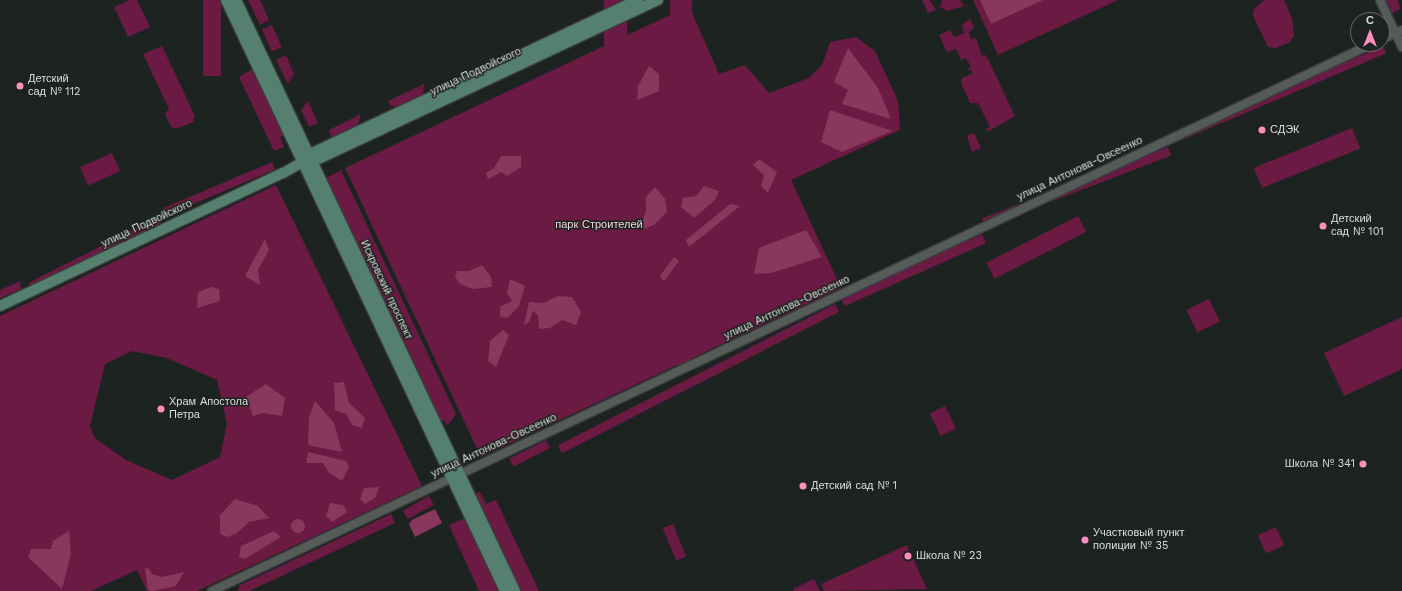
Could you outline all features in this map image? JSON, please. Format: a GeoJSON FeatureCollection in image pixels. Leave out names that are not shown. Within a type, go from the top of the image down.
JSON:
{"type":"FeatureCollection","features":[{"type":"Feature","properties":{"kind":"street","name":"Искровский проспект"},"geometry":{"type":"LineString","coordinates":[[226,0],[307,160]]}},
{"type":"Feature","properties":{"kind":"street","name":"Искровский проспект"},"geometry":{"type":"LineString","coordinates":[[236,0],[307,160],[455,476],[505,591]]}},
{"type":"Feature","properties":{"kind":"street","name":"улица Подвойского"},"geometry":{"type":"LineString","coordinates":[[0,306],[638,0]]}},
{"type":"Feature","properties":{"kind":"street","name":"улица Подвойского"},"geometry":{"type":"LineString","coordinates":[[307,160],[658,0]]}},
{"type":"Feature","properties":{"kind":"street"},"geometry":{"type":"LineString","coordinates":[[1380,0],[1399,31],[1402,47]]}},
{"type":"Feature","properties":{"kind":"street","name":"улица Антонова-Овсеенко"},"geometry":{"type":"LineString","coordinates":[[212,591],[1355,52]]}},
{"type":"Feature","properties":{"kind":"street","name":"Искровский проспект"},"geometry":{"type":"LineString","coordinates":[[455,476],[515,591]]}},
{"type":"Feature","properties":{"kind":"green space"},"geometry":{"type":"Polygon","coordinates":[[[130,0],[137,0],[150,27],[128,37],[114,7],[130,0]]]}},
{"type":"Feature","properties":{"kind":"green space"},"geometry":{"type":"Polygon","coordinates":[[[203,0],[221,0],[221,76],[203,76],[203,0]]]}},
{"type":"Feature","properties":{"kind":"green space"},"geometry":{"type":"Polygon","coordinates":[[[248,0],[260,0],[269,20],[260,25],[248,0]]]}},
{"type":"Feature","properties":{"kind":"green space"},"geometry":{"type":"Polygon","coordinates":[[[604,0],[627,0],[627,191],[604,191],[604,0]]]}},
{"type":"Feature","properties":{"kind":"green space"},"geometry":{"type":"Polygon","coordinates":[[[670,0],[692,0],[692,365],[670,365],[670,0]]]}},
{"type":"Feature","properties":{"kind":"green space"},"geometry":{"type":"Polygon","coordinates":[[[922,0],[930,0],[936,10],[928,13],[922,0]]]}},
{"type":"Feature","properties":{"kind":"green space"},"geometry":{"type":"Polygon","coordinates":[[[942,0],[960,0],[964,6],[947,11],[940,7],[942,0]]]}},
{"type":"Feature","properties":{"kind":"green space"},"geometry":{"type":"Polygon","coordinates":[[[973,0],[1118,0],[998,55],[973,0]]]}},
{"type":"Feature","properties":{"kind":"green space"},"geometry":{"type":"Polygon","coordinates":[[[1264,0],[1284,0],[1292,18],[1294,36],[1290,42],[1276,48],[1268,47],[1253,16],[1254,9],[1264,0]]]}},
{"type":"Feature","properties":{"kind":"green space"},"geometry":{"type":"Polygon","coordinates":[[[1386,0],[1398,0],[1400,9],[1392,13],[1386,0]]]}},
{"type":"Feature","properties":{"kind":"green space","name":"парк Строителей"},"geometry":{"type":"Polygon","coordinates":[[[689,6],[719,74],[745,65],[769,93],[809,78],[822,65],[830,42],[856,37],[875,51],[898,101],[900,130],[791,180],[841,288],[481,457],[345,168],[689,6]]]}},
{"type":"Feature","properties":{"kind":"green space"},"geometry":{"type":"Polygon","coordinates":[[[970,19],[974,27],[969,32],[971,39],[976,38],[982,56],[986,55],[1015,116],[989,131],[985,130],[990,127],[978,103],[970,103],[961,83],[962,78],[973,73],[971,70],[966,70],[971,67],[966,58],[961,60],[956,49],[947,52],[939,35],[950,30],[954,37],[964,33],[962,25],[970,19]]]}},
{"type":"Feature","properties":{"kind":"green space"},"geometry":{"type":"Polygon","coordinates":[[[272,25],[282,47],[272,51],[262,29],[272,25]]]}},
{"type":"Feature","properties":{"kind":"green space"},"geometry":{"type":"Polygon","coordinates":[[[162,46],[195,116],[193,122],[176,129],[171,127],[165,114],[169,109],[143,54],[162,46]]]}},
{"type":"Feature","properties":{"kind":"green space"},"geometry":{"type":"Polygon","coordinates":[[[1369,52],[1386,52],[1386,53],[1173,144],[1170,136],[1369,52]]]}},
{"type":"Feature","properties":{"kind":"green space"},"geometry":{"type":"Polygon","coordinates":[[[286,55],[294,74],[288,84],[276,60],[286,55]]]}},
{"type":"Feature","properties":{"kind":"green space"},"geometry":{"type":"Polygon","coordinates":[[[253,69],[284,135],[280,137],[284,147],[274,151],[239,77],[253,69]]]}},
{"type":"Feature","properties":{"kind":"green space"},"geometry":{"type":"Polygon","coordinates":[[[424,84],[423,96],[396,108],[390,105],[388,101],[424,84]]]}},
{"type":"Feature","properties":{"kind":"green space"},"geometry":{"type":"Polygon","coordinates":[[[308,101],[318,123],[309,127],[301,110],[308,101]]]}},
{"type":"Feature","properties":{"kind":"green space"},"geometry":{"type":"Polygon","coordinates":[[[361,114],[357,127],[332,139],[329,130],[361,114]]]}},
{"type":"Feature","properties":{"kind":"green space"},"geometry":{"type":"Polygon","coordinates":[[[1352,128],[1360,148],[1262,188],[1254,168],[1352,128]]]}},
{"type":"Feature","properties":{"kind":"green space"},"geometry":{"type":"Polygon","coordinates":[[[974,133],[981,148],[972,152],[967,136],[974,133]]]}},
{"type":"Feature","properties":{"kind":"green space"},"geometry":{"type":"Polygon","coordinates":[[[1168,147],[1171,155],[985,227],[982,218],[1168,147]]]}},
{"type":"Feature","properties":{"kind":"green space"},"geometry":{"type":"Polygon","coordinates":[[[112,153],[120,171],[88,186],[80,167],[112,153]]]}},
{"type":"Feature","properties":{"kind":"green space"},"geometry":{"type":"Polygon","coordinates":[[[272,162],[275,169],[166,216],[162,208],[272,162]]]}},
{"type":"Feature","properties":{"kind":"green space"},"geometry":{"type":"Polygon","coordinates":[[[341,170],[456,414],[447,426],[444,420],[440,422],[326,178],[341,170]]]}},
{"type":"Feature","properties":{"kind":"green space"},"geometry":{"type":"Polygon","coordinates":[[[276,185],[422,486],[197,591],[147,591],[137,570],[91,591],[0,591],[0,316],[276,185]],[[132,351],[105,364],[90,426],[95,438],[126,460],[172,480],[220,457],[227,424],[217,380],[167,358],[132,351]]]}},
{"type":"Feature","properties":{"kind":"green space"},"geometry":{"type":"Polygon","coordinates":[[[1078,216],[1086,232],[994,279],[986,263],[1078,216]]]}},
{"type":"Feature","properties":{"kind":"green space"},"geometry":{"type":"Polygon","coordinates":[[[158,217],[161,223],[32,289],[29,283],[158,217]]]}},
{"type":"Feature","properties":{"kind":"green space"},"geometry":{"type":"Polygon","coordinates":[[[982,234],[986,243],[844,306],[840,297],[982,234]]]}},
{"type":"Feature","properties":{"kind":"green space"},"geometry":{"type":"Polygon","coordinates":[[[20,281],[21,289],[0,298],[0,290],[20,281]]]}},
{"type":"Feature","properties":{"kind":"green space"},"geometry":{"type":"Polygon","coordinates":[[[1209,299],[1220,321],[1197,332],[1187,310],[1209,299]]]}},
{"type":"Feature","properties":{"kind":"green space"},"geometry":{"type":"Polygon","coordinates":[[[835,304],[839,312],[562,453],[558,445],[835,304]]]}},
{"type":"Feature","properties":{"kind":"green space"},"geometry":{"type":"Polygon","coordinates":[[[1402,317],[1402,369],[1344,396],[1324,353],[1402,317]]]}},
{"type":"Feature","properties":{"kind":"green space"},"geometry":{"type":"Polygon","coordinates":[[[945,406],[956,428],[941,436],[930,413],[945,406]]]}},
{"type":"Feature","properties":{"kind":"green space"},"geometry":{"type":"Polygon","coordinates":[[[546,440],[550,448],[514,467],[509,459],[546,440]]]}},
{"type":"Feature","properties":{"kind":"green space"},"geometry":{"type":"Polygon","coordinates":[[[480,492],[486,504],[496,500],[539,591],[520,591],[475,494],[480,492]]]}},
{"type":"Feature","properties":{"kind":"green space"},"geometry":{"type":"Polygon","coordinates":[[[429,496],[434,505],[408,519],[403,511],[429,496]]]}},
{"type":"Feature","properties":{"kind":"green space"},"geometry":{"type":"Polygon","coordinates":[[[391,514],[395,523],[249,591],[238,591],[240,585],[391,514]]]}},
{"type":"Feature","properties":{"kind":"green space"},"geometry":{"type":"Polygon","coordinates":[[[465,518],[499,591],[479,591],[449,525],[465,518]]]}},
{"type":"Feature","properties":{"kind":"green space"},"geometry":{"type":"Polygon","coordinates":[[[673,524],[686,556],[676,561],[663,528],[673,524]]]}},
{"type":"Feature","properties":{"kind":"green space"},"geometry":{"type":"Polygon","coordinates":[[[1276,527],[1284,545],[1266,553],[1258,535],[1276,527]]]}},
{"type":"Feature","properties":{"kind":"green space"},"geometry":{"type":"Polygon","coordinates":[[[907,545],[927,589],[824,591],[821,584],[907,545]]]}},
{"type":"Feature","properties":{"kind":"green space"},"geometry":{"type":"Polygon","coordinates":[[[814,579],[820,591],[794,591],[793,589],[814,579]]]}},
{"type":"Feature","properties":{"kind":"shaded area"},"geometry":{"type":"Polygon","coordinates":[[[980,0],[1043,0],[991,24],[980,0]]]}},
{"type":"Feature","properties":{"kind":"shaded area"},"geometry":{"type":"Polygon","coordinates":[[[848,48],[878,88],[891,119],[842,104],[848,90],[834,82],[848,48]]]}},
{"type":"Feature","properties":{"kind":"shaded area"},"geometry":{"type":"Polygon","coordinates":[[[649,66],[659,74],[659,91],[637,100],[638,86],[649,66]]]}},
{"type":"Feature","properties":{"kind":"shaded area"},"geometry":{"type":"Polygon","coordinates":[[[830,110],[892,131],[842,152],[821,142],[830,110]]]}},
{"type":"Feature","properties":{"kind":"shaded area"},"geometry":{"type":"Polygon","coordinates":[[[501,156],[521,156],[521,167],[507,176],[501,172],[488,179],[486,173],[494,168],[501,156]]]}},
{"type":"Feature","properties":{"kind":"shaded area"},"geometry":{"type":"Polygon","coordinates":[[[759,159],[777,172],[768,193],[761,186],[764,175],[753,165],[759,159]]]}},
{"type":"Feature","properties":{"kind":"shaded area"},"geometry":{"type":"Polygon","coordinates":[[[704,186],[719,191],[715,200],[694,218],[681,207],[683,198],[696,196],[704,186]]]}},
{"type":"Feature","properties":{"kind":"shaded area"},"geometry":{"type":"Polygon","coordinates":[[[655,187],[665,199],[667,212],[654,225],[644,229],[640,225],[646,212],[646,197],[655,187]]]}},
{"type":"Feature","properties":{"kind":"shaded area"},"geometry":{"type":"Polygon","coordinates":[[[730,204],[740,206],[689,247],[686,240],[730,204]]]}},
{"type":"Feature","properties":{"kind":"shaded area"},"geometry":{"type":"Polygon","coordinates":[[[806,230],[822,257],[771,273],[754,274],[759,248],[806,230]]]}},
{"type":"Feature","properties":{"kind":"shaded area"},"geometry":{"type":"Polygon","coordinates":[[[265,239],[269,250],[258,270],[260,285],[245,276],[265,239]]]}},
{"type":"Feature","properties":{"kind":"shaded area"},"geometry":{"type":"Polygon","coordinates":[[[674,257],[679,261],[664,281],[660,277],[674,257]]]}},
{"type":"Feature","properties":{"kind":"shaded area"},"geometry":{"type":"Polygon","coordinates":[[[482,265],[491,277],[492,287],[473,289],[460,284],[455,277],[457,271],[469,271],[482,265]]]}},
{"type":"Feature","properties":{"kind":"shaded area"},"geometry":{"type":"Polygon","coordinates":[[[510,279],[525,286],[519,306],[507,318],[500,317],[500,307],[512,301],[507,293],[510,279]]]}},
{"type":"Feature","properties":{"kind":"shaded area"},"geometry":{"type":"Polygon","coordinates":[[[211,287],[219,289],[220,301],[197,308],[198,292],[211,287]]]}},
{"type":"Feature","properties":{"kind":"shaded area"},"geometry":{"type":"Polygon","coordinates":[[[558,296],[572,297],[581,312],[576,325],[562,320],[550,328],[539,329],[538,315],[533,311],[529,322],[524,325],[529,302],[544,303],[558,296]]]}},
{"type":"Feature","properties":{"kind":"shaded area"},"geometry":{"type":"Polygon","coordinates":[[[503,330],[509,335],[496,367],[488,361],[490,341],[503,330]]]}},
{"type":"Feature","properties":{"kind":"shaded area"},"geometry":{"type":"Polygon","coordinates":[[[344,382],[349,403],[365,418],[362,428],[352,425],[346,414],[335,410],[334,383],[344,382]]]}},
{"type":"Feature","properties":{"kind":"shaded area"},"geometry":{"type":"Polygon","coordinates":[[[266,384],[285,398],[282,416],[263,413],[253,416],[246,397],[266,384]]]}},
{"type":"Feature","properties":{"kind":"shaded area"},"geometry":{"type":"Polygon","coordinates":[[[315,401],[334,423],[342,452],[308,445],[309,418],[315,401]]]}},
{"type":"Feature","properties":{"kind":"shaded area"},"geometry":{"type":"Polygon","coordinates":[[[308,452],[346,461],[349,467],[342,481],[329,473],[323,463],[306,463],[308,452]]]}},
{"type":"Feature","properties":{"kind":"shaded area"},"geometry":{"type":"Polygon","coordinates":[[[379,487],[376,497],[365,504],[360,499],[364,488],[379,487]]]}},
{"type":"Feature","properties":{"kind":"shaded area"},"geometry":{"type":"Polygon","coordinates":[[[235,499],[258,506],[269,518],[249,522],[237,533],[227,537],[220,534],[220,515],[235,499]]]}},
{"type":"Feature","properties":{"kind":"shaded area"},"geometry":{"type":"Polygon","coordinates":[[[330,503],[343,505],[347,512],[332,522],[326,516],[330,503]]]}},
{"type":"Feature","properties":{"kind":"shaded area"},"geometry":{"type":"Polygon","coordinates":[[[435,509],[442,523],[415,537],[409,524],[412,520],[435,509]]]}},
{"type":"Feature","properties":{"kind":"shaded area"},"geometry":{"type":"Polygon","coordinates":[[[295,519],[301,519],[305,523],[305,529],[301,533],[295,533],[291,529],[291,523],[295,519]]]}},
{"type":"Feature","properties":{"kind":"shaded area"},"geometry":{"type":"Polygon","coordinates":[[[69,531],[71,554],[62,589],[28,557],[31,549],[51,549],[53,541],[69,531]]]}},
{"type":"Feature","properties":{"kind":"shaded area"},"geometry":{"type":"Polygon","coordinates":[[[274,531],[281,537],[245,559],[239,557],[241,546],[274,531]]]}},
{"type":"Feature","properties":{"kind":"shaded area"},"geometry":{"type":"Polygon","coordinates":[[[148,568],[152,574],[162,577],[184,572],[176,586],[152,591],[148,590],[145,569],[148,568]]]}},
{"type":"Feature","properties":{"kind":"place","name":"Детский сад № 112"},"geometry":{"type":"Point","coordinates":[20,86]}},
{"type":"Feature","properties":{"kind":"place","name":"СДЭК"},"geometry":{"type":"Point","coordinates":[1262,130]}},
{"type":"Feature","properties":{"kind":"place","name":"Детский сад № 101"},"geometry":{"type":"Point","coordinates":[1323,226]}},
{"type":"Feature","properties":{"kind":"place","name":"Храм Апостола Петра"},"geometry":{"type":"Point","coordinates":[161,409]}},
{"type":"Feature","properties":{"kind":"place","name":"Школа № 341"},"geometry":{"type":"Point","coordinates":[1363,464]}},
{"type":"Feature","properties":{"kind":"place","name":"Детский сад № 1"},"geometry":{"type":"Point","coordinates":[803,486]}},
{"type":"Feature","properties":{"kind":"place","name":"Участковый пункт полиции № 35"},"geometry":{"type":"Point","coordinates":[1085,540]}},
{"type":"Feature","properties":{"kind":"place","name":"Школа № 23"},"geometry":{"type":"Point","coordinates":[908,556]}}]}
